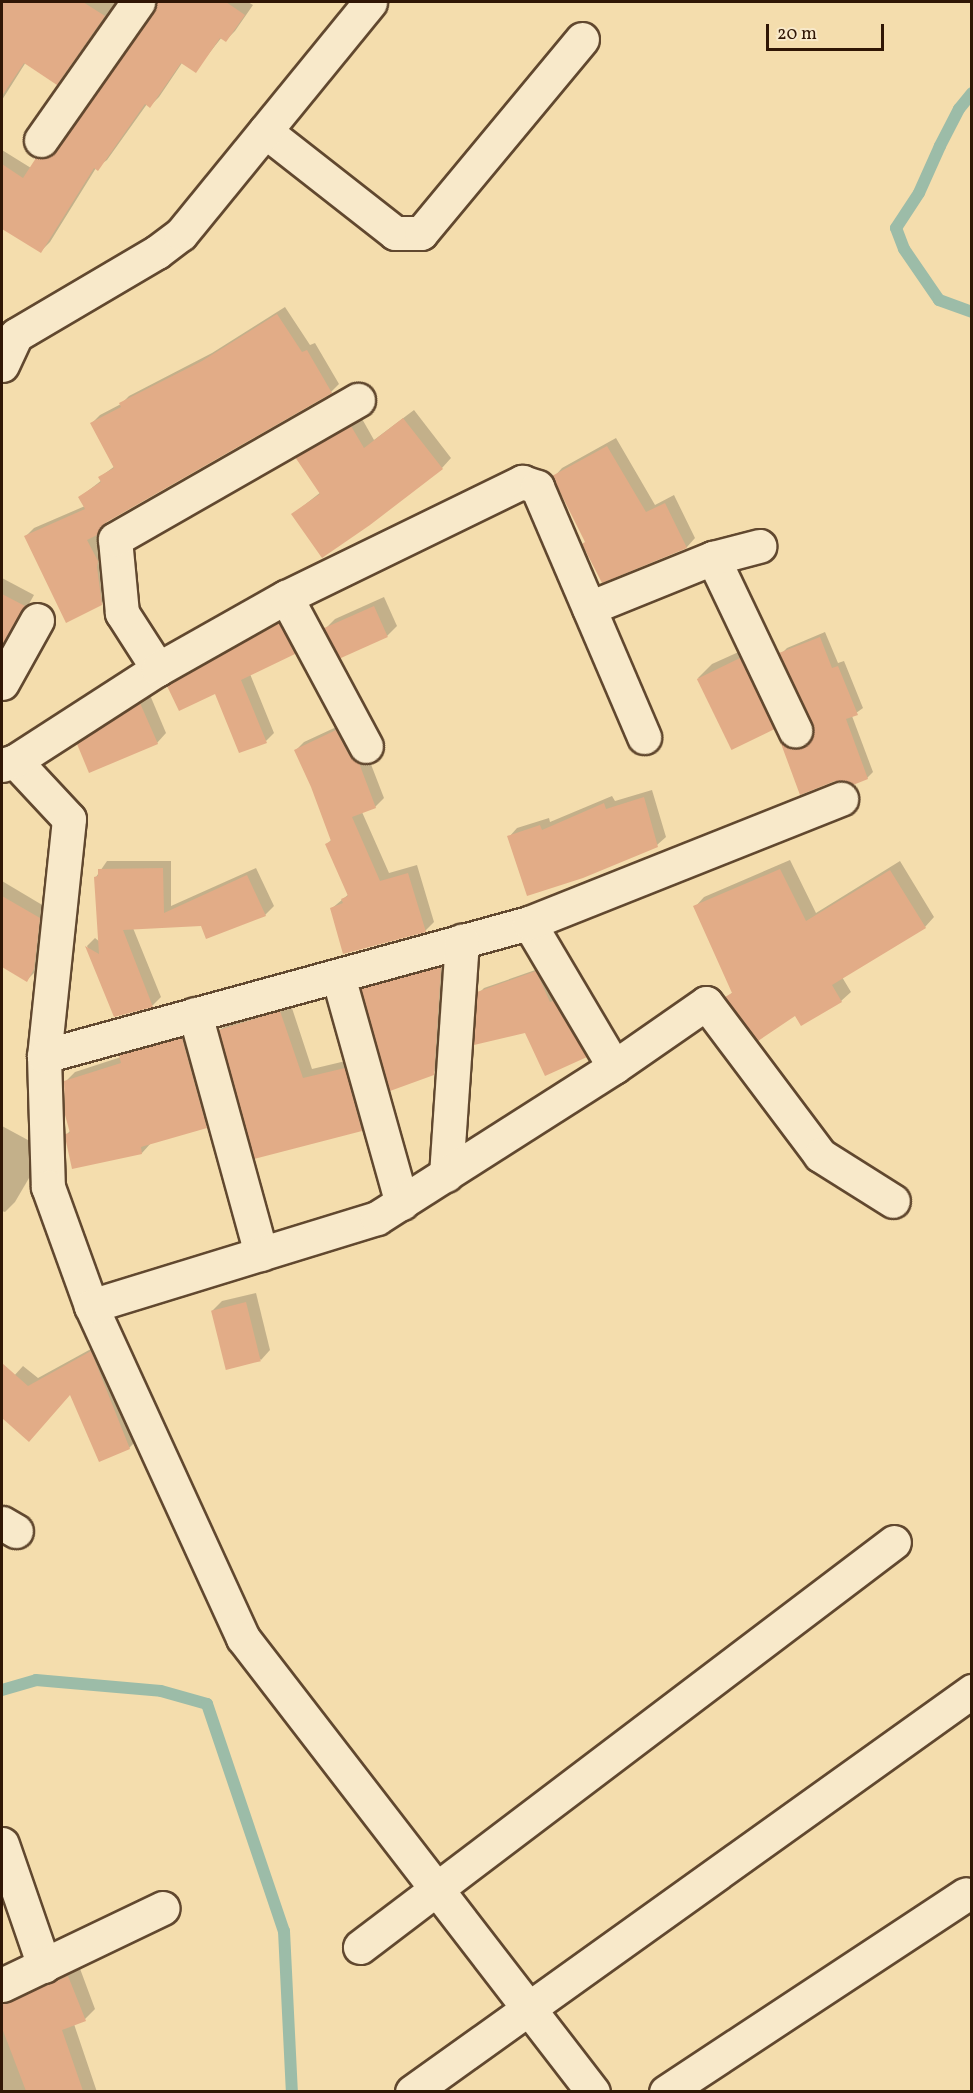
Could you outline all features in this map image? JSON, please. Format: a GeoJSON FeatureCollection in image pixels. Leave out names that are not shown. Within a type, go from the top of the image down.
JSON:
{"type":"FeatureCollection","features":[{"type":"Feature","properties":{"kind":"street"},"geometry":{"type":"LineString","coordinates":[[41,140],[138,2]]}},
{"type":"Feature","properties":{"kind":"street"},"geometry":{"type":"LineString","coordinates":[[2,364],[16,334],[157,252],[181,234],[370,2]]}},
{"type":"Feature","properties":{"kind":"street"},"geometry":{"type":"LineString","coordinates":[[266,131],[395,233],[421,233],[582,39]]}},
{"type":"Feature","properties":{"kind":"street"},"geometry":{"type":"LineString","coordinates":[[158,669],[122,613],[115,539],[358,400]]}},
{"type":"Feature","properties":{"kind":"street"},"geometry":{"type":"LineString","coordinates":[[593,2091],[243,1638],[91,1306],[48,1187],[44,1056],[69,819],[8,763],[158,669],[286,597],[522,482],[537,487],[644,737]]}},
{"type":"Feature","properties":{"kind":"street"},"geometry":{"type":"LineString","coordinates":[[589,608],[713,558],[759,546]]}},
{"type":"Feature","properties":{"kind":"street"},"geometry":{"type":"LineString","coordinates":[[713,558],[795,730]]}},
{"type":"Feature","properties":{"kind":"street"},"geometry":{"type":"LineString","coordinates":[[286,597],[366,746]]}},
{"type":"Feature","properties":{"kind":"street"},"geometry":{"type":"LineString","coordinates":[[2,683],[37,620]]}},
{"type":"Feature","properties":{"kind":"street"},"geometry":{"type":"LineString","coordinates":[[44,1056],[529,923],[841,798]]}},
{"type":"Feature","properties":{"kind":"street"},"geometry":{"type":"LineString","coordinates":[[529,923],[614,1067]]}},
{"type":"Feature","properties":{"kind":"street"},"geometry":{"type":"LineString","coordinates":[[446,1174],[462,941]]}},
{"type":"Feature","properties":{"kind":"street"},"geometry":{"type":"LineString","coordinates":[[338,975],[402,1203]]}},
{"type":"Feature","properties":{"kind":"street"},"geometry":{"type":"LineString","coordinates":[[91,1306],[377,1218],[614,1067],[706,1003],[820,1155],[893,1201]]}},
{"type":"Feature","properties":{"kind":"street"},"geometry":{"type":"LineString","coordinates":[[195,1014],[261,1254]]}},
{"type":"Feature","properties":{"kind":"street"},"geometry":{"type":"LineString","coordinates":[[360,1947],[894,1542]]}},
{"type":"Feature","properties":{"kind":"street"},"geometry":{"type":"LineString","coordinates":[[412,2091],[972,1691]]}},
{"type":"Feature","properties":{"kind":"street"},"geometry":{"type":"LineString","coordinates":[[2,1844],[44,1966]]}},
{"type":"Feature","properties":{"kind":"street"},"geometry":{"type":"LineString","coordinates":[[666,2091],[966,1894]]}},
{"type":"Feature","properties":{"kind":"street"},"geometry":{"type":"LineString","coordinates":[[2,1985],[163,1908]]}},
{"type":"Feature","properties":{"kind":"building"},"geometry":{"type":"Polygon","coordinates":[[[2,2],[83,2],[105,16],[57,85],[24,63],[2,96],[2,2]]]}},
{"type":"Feature","properties":{"kind":"building"},"geometry":{"type":"Polygon","coordinates":[[[156,2],[226,2],[245,15],[226,42],[220,38],[196,73],[181,63],[150,108],[145,104],[98,171],[94,168],[41,253],[2,229],[2,164],[23,178],[36,158],[48,157],[56,151],[153,13],[156,2]]]}},
{"type":"Feature","properties":{"kind":"building"},"geometry":{"type":"Polygon","coordinates":[[[277,314],[302,352],[307,350],[332,393],[105,523],[97,535],[87,540],[98,561],[102,605],[66,623],[24,536],[85,509],[78,497],[101,482],[98,477],[114,468],[90,423],[121,407],[119,403],[202,361],[277,314]]]}},
{"type":"Feature","properties":{"kind":"building"},"geometry":{"type":"Polygon","coordinates":[[[403,418],[443,469],[370,525],[322,558],[291,514],[320,494],[295,457],[351,426],[364,448],[403,418]]]}},
{"type":"Feature","properties":{"kind":"building"},"geometry":{"type":"Polygon","coordinates":[[[607,446],[646,512],[665,503],[687,548],[602,583],[582,544],[585,542],[552,476],[607,446]]]}},
{"type":"Feature","properties":{"kind":"building"},"geometry":{"type":"Polygon","coordinates":[[[2,594],[25,606],[2,645],[2,594]]]}},
{"type":"Feature","properties":{"kind":"building"},"geometry":{"type":"Polygon","coordinates":[[[374,606],[388,637],[338,659],[324,628],[374,606]]]}},
{"type":"Feature","properties":{"kind":"building"},"geometry":{"type":"Polygon","coordinates":[[[279,623],[295,654],[241,680],[267,743],[239,753],[215,694],[179,711],[167,686],[279,623]]]}},
{"type":"Feature","properties":{"kind":"building"},"geometry":{"type":"Polygon","coordinates":[[[820,637],[832,668],[838,666],[858,715],[846,719],[868,779],[853,785],[844,781],[835,781],[800,795],[780,741],[793,749],[803,747],[811,740],[814,731],[779,653],[820,637]]]}},
{"type":"Feature","properties":{"kind":"building"},"geometry":{"type":"Polygon","coordinates":[[[740,658],[775,729],[731,750],[697,679],[740,658]]]}},
{"type":"Feature","properties":{"kind":"building"},"geometry":{"type":"Polygon","coordinates":[[[140,703],[158,744],[89,773],[77,744],[140,703]]]}},
{"type":"Feature","properties":{"kind":"building"},"geometry":{"type":"Polygon","coordinates":[[[336,730],[349,755],[359,763],[376,808],[352,817],[380,881],[408,873],[426,932],[343,954],[330,908],[343,903],[341,899],[348,896],[325,844],[331,841],[311,787],[294,750],[336,730]]]}},
{"type":"Feature","properties":{"kind":"building"},"geometry":{"type":"Polygon","coordinates":[[[644,797],[658,847],[583,878],[527,896],[507,836],[540,825],[542,830],[604,803],[606,809],[644,797]]]}},
{"type":"Feature","properties":{"kind":"building"},"geometry":{"type":"Polygon","coordinates":[[[163,868],[164,913],[247,875],[266,916],[206,939],[201,926],[123,930],[153,1007],[114,1017],[85,946],[99,954],[94,877],[98,876],[98,869],[163,868]]]}},
{"type":"Feature","properties":{"kind":"building"},"geometry":{"type":"Polygon","coordinates":[[[780,869],[806,921],[890,870],[926,928],[832,985],[842,1002],[801,1026],[795,1016],[758,1041],[725,997],[732,993],[693,906],[780,869]]]}},
{"type":"Feature","properties":{"kind":"building"},"geometry":{"type":"Polygon","coordinates":[[[2,896],[40,918],[34,969],[27,982],[2,967],[2,896]]]}},
{"type":"Feature","properties":{"kind":"building"},"geometry":{"type":"Polygon","coordinates":[[[441,966],[434,1075],[390,1091],[361,989],[441,966]]]}},
{"type":"Feature","properties":{"kind":"building"},"geometry":{"type":"Polygon","coordinates":[[[536,971],[550,1002],[553,1001],[587,1057],[545,1076],[525,1033],[474,1045],[477,992],[536,971]]]}},
{"type":"Feature","properties":{"kind":"building"},"geometry":{"type":"Polygon","coordinates":[[[280,1011],[303,1078],[345,1068],[362,1131],[254,1159],[219,1030],[280,1011]]]}},
{"type":"Feature","properties":{"kind":"building"},"geometry":{"type":"Polygon","coordinates":[[[182,1038],[207,1128],[141,1147],[142,1154],[72,1169],[65,1137],[65,1134],[70,1133],[65,1115],[64,1081],[121,1063],[119,1055],[182,1038]]]}},
{"type":"Feature","properties":{"kind":"building"},"geometry":{"type":"Polygon","coordinates":[[[246,1302],[261,1361],[226,1370],[211,1311],[246,1302]]]}},
{"type":"Feature","properties":{"kind":"building"},"geometry":{"type":"Polygon","coordinates":[[[91,1351],[130,1449],[99,1462],[70,1395],[29,1442],[2,1418],[2,1363],[28,1386],[91,1351]]]}},
{"type":"Feature","properties":{"kind":"building"},"geometry":{"type":"Polygon","coordinates":[[[68,1976],[86,2021],[62,2030],[83,2091],[26,2091],[2,2028],[2,2004],[68,1976]]]}},
{"type":"Feature","properties":{"kind":"waterway"},"geometry":{"type":"LineString","coordinates":[[972,93],[959,109],[919,193],[896,228],[904,249],[939,300],[972,312]]}},
{"type":"Feature","properties":{"kind":"waterway"},"geometry":{"type":"LineString","coordinates":[[2,1690],[36,1680],[161,1691],[207,1704],[284,1931],[292,2092]]}}]}
